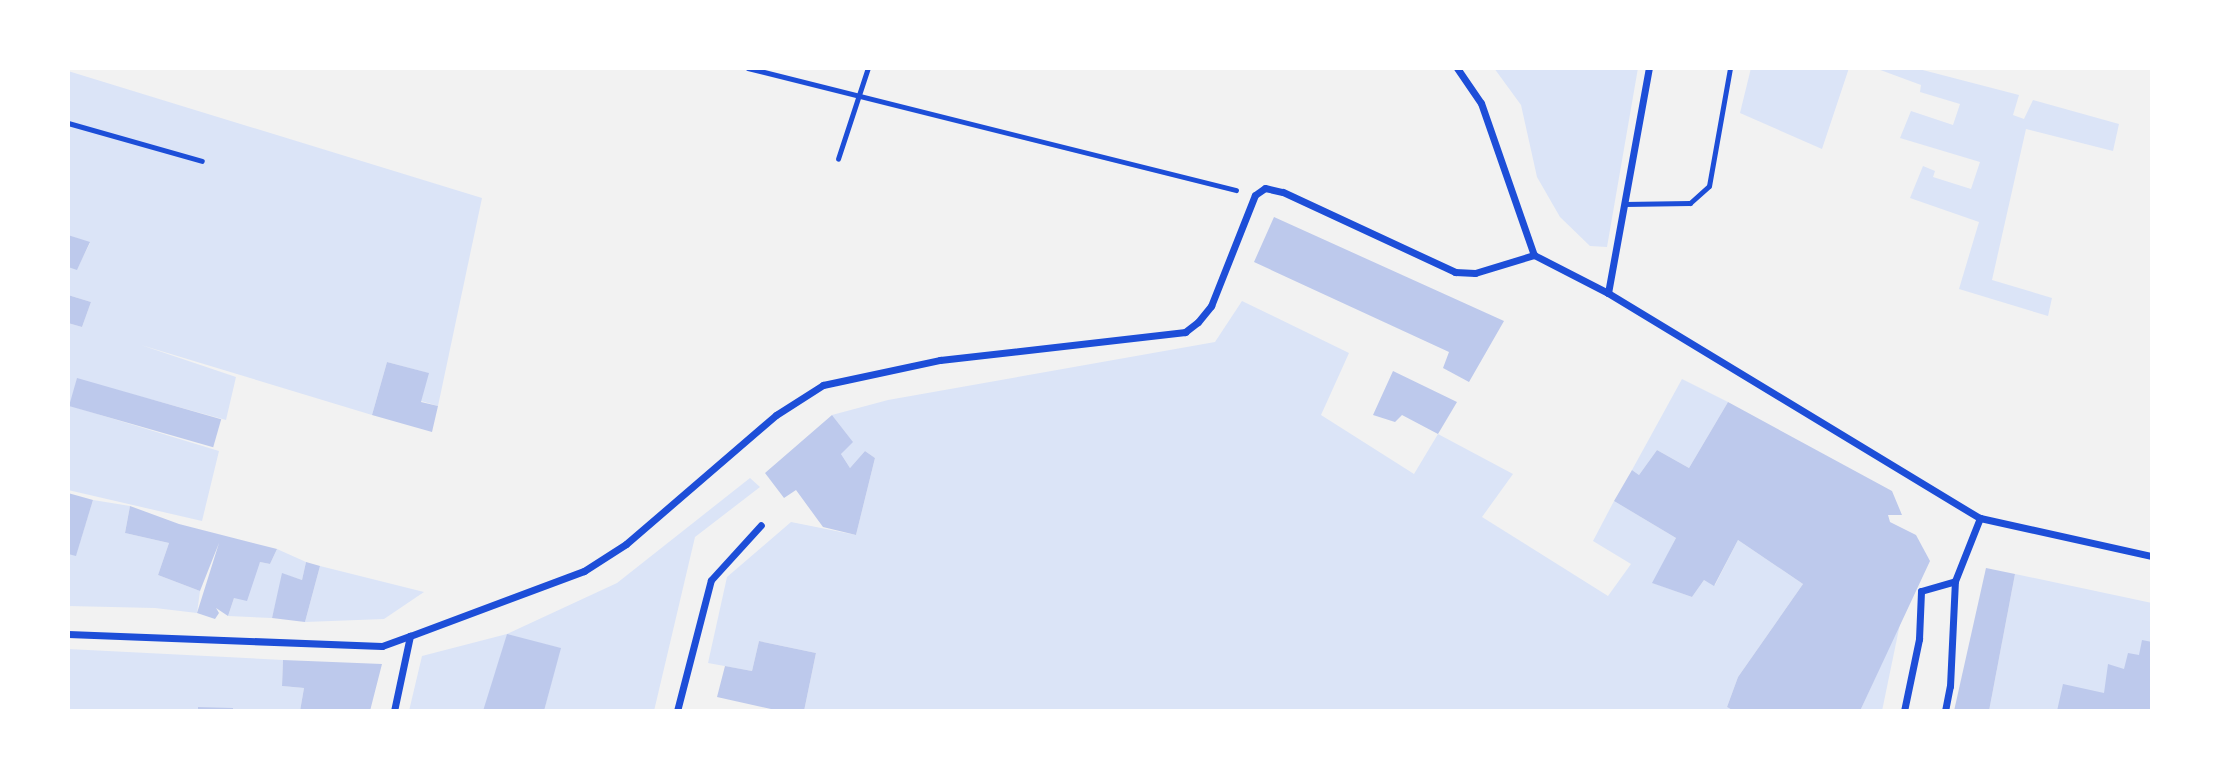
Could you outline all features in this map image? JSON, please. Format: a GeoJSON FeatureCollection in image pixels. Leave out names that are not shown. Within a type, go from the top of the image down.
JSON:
{"type":"FeatureCollection","features":[{"type":"Feature","properties":{"kind":"street"},"geometry":{"type":"LineString","coordinates":[[1457,68],[1481,103],[1534,255],[1608,293],[1980,518],[2152,556]]}},
{"type":"Feature","properties":{"kind":"street"},"geometry":{"type":"LineString","coordinates":[[1608,293],[1648,68]]}},
{"type":"Feature","properties":{"kind":"street"},"geometry":{"type":"LineString","coordinates":[[68,634],[382,646],[411,636],[584,570],[626,544],[776,415],[824,385],[940,359],[1185,332],[1198,322],[1211,306],[1255,195],[1265,188],[1283,192],[1455,272],[1475,273],[1534,255]]}},
{"type":"Feature","properties":{"kind":"street"},"geometry":{"type":"LineString","coordinates":[[1945,711],[1950,686],[1955,581],[1980,518]]}},
{"type":"Feature","properties":{"kind":"street"},"geometry":{"type":"LineString","coordinates":[[677,711],[711,580],[761,525]]}},
{"type":"Feature","properties":{"kind":"street"},"geometry":{"type":"LineString","coordinates":[[1904,711],[1919,639],[1921,591],[1955,581]]}},
{"type":"Feature","properties":{"kind":"street"},"geometry":{"type":"LineString","coordinates":[[394,711],[411,636]]}},
{"type":"Feature","properties":{"kind":"lane"},"geometry":{"type":"LineString","coordinates":[[1624,204],[1690,203],[1709,186],[1730,68]]}},
{"type":"Feature","properties":{"kind":"lane"},"geometry":{"type":"LineString","coordinates":[[68,123],[202,161]]}},
{"type":"Feature","properties":{"kind":"path"},"geometry":{"type":"LineString","coordinates":[[748,68],[1255,195]]}},
{"type":"Feature","properties":{"kind":"path"},"geometry":{"type":"LineString","coordinates":[[838,159],[867,68]]}},
{"type":"Feature","properties":{"kind":"shaded area"},"geometry":{"type":"Polygon","coordinates":[[[1494,68],[1638,68],[1607,247],[1590,246],[1560,217],[1537,177],[1521,105],[1494,68]]]}},
{"type":"Feature","properties":{"kind":"shaded area"},"geometry":{"type":"Polygon","coordinates":[[[1751,68],[1849,68],[1822,149],[1740,113],[1751,68]]]}},
{"type":"Feature","properties":{"kind":"shaded area"},"geometry":{"type":"Polygon","coordinates":[[[1875,68],[1915,68],[2019,95],[2013,115],[2024,119],[2033,100],[2119,124],[2113,151],[2026,129],[1992,280],[2052,298],[2048,316],[1959,289],[1979,222],[1910,198],[1923,166],[1935,171],[1933,177],[1971,189],[1980,162],[1900,138],[1911,111],[1953,125],[1960,104],[1920,92],[1921,85],[1875,68]]]}},
{"type":"Feature","properties":{"kind":"shaded area"},"geometry":{"type":"Polygon","coordinates":[[[68,71],[482,198],[438,406],[421,401],[428,373],[387,362],[372,415],[141,345],[236,377],[226,420],[77,379],[71,406],[219,451],[202,521],[68,490],[68,323],[82,327],[91,302],[68,295],[68,267],[77,269],[90,243],[68,235],[68,71]]]}},
{"type":"Feature","properties":{"kind":"shaded area"},"geometry":{"type":"Polygon","coordinates":[[[1242,301],[1349,353],[1321,415],[1414,474],[1438,434],[1513,474],[1482,517],[1608,596],[1631,564],[1593,541],[1614,501],[1676,538],[1653,583],[1692,597],[1704,580],[1715,585],[1738,540],[1803,584],[1738,677],[1727,707],[1734,711],[804,711],[816,653],[759,641],[752,671],[708,663],[727,577],[791,522],[856,535],[875,458],[865,451],[850,468],[841,454],[852,441],[832,415],[888,400],[1215,342],[1242,301]]]}},
{"type":"Feature","properties":{"kind":"shaded area"},"geometry":{"type":"Polygon","coordinates":[[[1682,379],[1728,402],[1689,468],[1657,450],[1639,475],[1632,470],[1682,379]]]}},
{"type":"Feature","properties":{"kind":"shaded area"},"geometry":{"type":"Polygon","coordinates":[[[750,478],[760,487],[695,537],[654,711],[544,711],[560,648],[507,635],[484,711],[409,711],[422,656],[507,634],[617,583],[750,478]]]}},
{"type":"Feature","properties":{"kind":"shaded area"},"geometry":{"type":"Polygon","coordinates":[[[93,500],[130,506],[125,533],[169,543],[158,575],[200,591],[197,613],[155,608],[68,606],[68,554],[76,555],[93,500]]]}},
{"type":"Feature","properties":{"kind":"shaded area"},"geometry":{"type":"Polygon","coordinates":[[[277,549],[306,562],[302,580],[283,574],[272,618],[228,616],[234,598],[260,562],[270,564],[277,549]]]}},
{"type":"Feature","properties":{"kind":"shaded area"},"geometry":{"type":"Polygon","coordinates":[[[320,566],[424,592],[384,619],[305,622],[320,566]]]}},
{"type":"Feature","properties":{"kind":"shaded area"},"geometry":{"type":"Polygon","coordinates":[[[2015,574],[2152,603],[2152,711],[1989,711],[2015,574]]]}},
{"type":"Feature","properties":{"kind":"shaded area"},"geometry":{"type":"Polygon","coordinates":[[[1901,619],[1882,711],[1860,711],[1880,667],[1901,619]]]}},
{"type":"Feature","properties":{"kind":"shaded area"},"geometry":{"type":"Polygon","coordinates":[[[68,649],[283,660],[282,686],[304,688],[300,711],[198,708],[198,711],[68,711],[68,649]]]}},
{"type":"Feature","properties":{"kind":"building"},"geometry":{"type":"Polygon","coordinates":[[[1274,217],[1504,321],[1469,382],[1443,368],[1449,352],[1254,262],[1274,217]]]}},
{"type":"Feature","properties":{"kind":"building"},"geometry":{"type":"Polygon","coordinates":[[[68,235],[90,242],[77,270],[68,267],[68,235]]]}},
{"type":"Feature","properties":{"kind":"building"},"geometry":{"type":"Polygon","coordinates":[[[68,295],[91,302],[82,327],[68,323],[68,295]]]}},
{"type":"Feature","properties":{"kind":"building"},"geometry":{"type":"Polygon","coordinates":[[[387,362],[429,373],[421,402],[438,406],[432,432],[372,415],[387,362]]]}},
{"type":"Feature","properties":{"kind":"building"},"geometry":{"type":"Polygon","coordinates":[[[1393,371],[1457,402],[1438,434],[1402,415],[1395,422],[1373,415],[1393,371]]]}},
{"type":"Feature","properties":{"kind":"building"},"geometry":{"type":"Polygon","coordinates":[[[77,378],[221,419],[213,447],[69,406],[77,378]]]}},
{"type":"Feature","properties":{"kind":"building"},"geometry":{"type":"Polygon","coordinates":[[[1728,402],[1892,491],[1902,515],[1888,515],[1890,522],[1916,535],[1930,561],[1860,711],[1734,711],[1727,707],[1738,677],[1803,584],[1738,540],[1714,586],[1704,580],[1692,597],[1652,583],[1676,538],[1614,501],[1632,470],[1639,475],[1657,450],[1689,468],[1728,402]]]}},
{"type":"Feature","properties":{"kind":"building"},"geometry":{"type":"Polygon","coordinates":[[[832,415],[853,442],[841,454],[850,468],[865,451],[875,458],[856,535],[823,527],[796,490],[784,498],[765,473],[832,415]]]}},
{"type":"Feature","properties":{"kind":"building"},"geometry":{"type":"Polygon","coordinates":[[[68,493],[93,500],[76,556],[68,554],[68,493]]]}},
{"type":"Feature","properties":{"kind":"building"},"geometry":{"type":"Polygon","coordinates":[[[130,506],[179,524],[277,549],[270,564],[260,562],[247,601],[234,598],[228,616],[216,608],[219,613],[215,619],[197,613],[219,543],[200,591],[158,575],[169,543],[125,533],[130,506]]]}},
{"type":"Feature","properties":{"kind":"building"},"geometry":{"type":"Polygon","coordinates":[[[306,562],[320,566],[305,622],[272,618],[282,573],[302,580],[306,562]]]}},
{"type":"Feature","properties":{"kind":"building"},"geometry":{"type":"Polygon","coordinates":[[[1986,568],[2015,574],[1989,711],[1954,711],[1986,568]]]}},
{"type":"Feature","properties":{"kind":"building"},"geometry":{"type":"Polygon","coordinates":[[[507,634],[561,648],[544,711],[483,711],[507,634]]]}},
{"type":"Feature","properties":{"kind":"building"},"geometry":{"type":"Polygon","coordinates":[[[2142,640],[2152,642],[2152,711],[2057,711],[2063,684],[2104,693],[2108,664],[2124,669],[2128,653],[2139,655],[2142,640]]]}},
{"type":"Feature","properties":{"kind":"building"},"geometry":{"type":"Polygon","coordinates":[[[759,641],[816,653],[804,711],[780,711],[717,697],[725,666],[752,671],[759,641]]]}},
{"type":"Feature","properties":{"kind":"building"},"geometry":{"type":"Polygon","coordinates":[[[283,660],[382,664],[370,711],[300,711],[304,688],[282,686],[283,660]]]}},
{"type":"Feature","properties":{"kind":"building"},"geometry":{"type":"Polygon","coordinates":[[[198,707],[233,708],[233,711],[198,711],[198,707]]]}}]}
